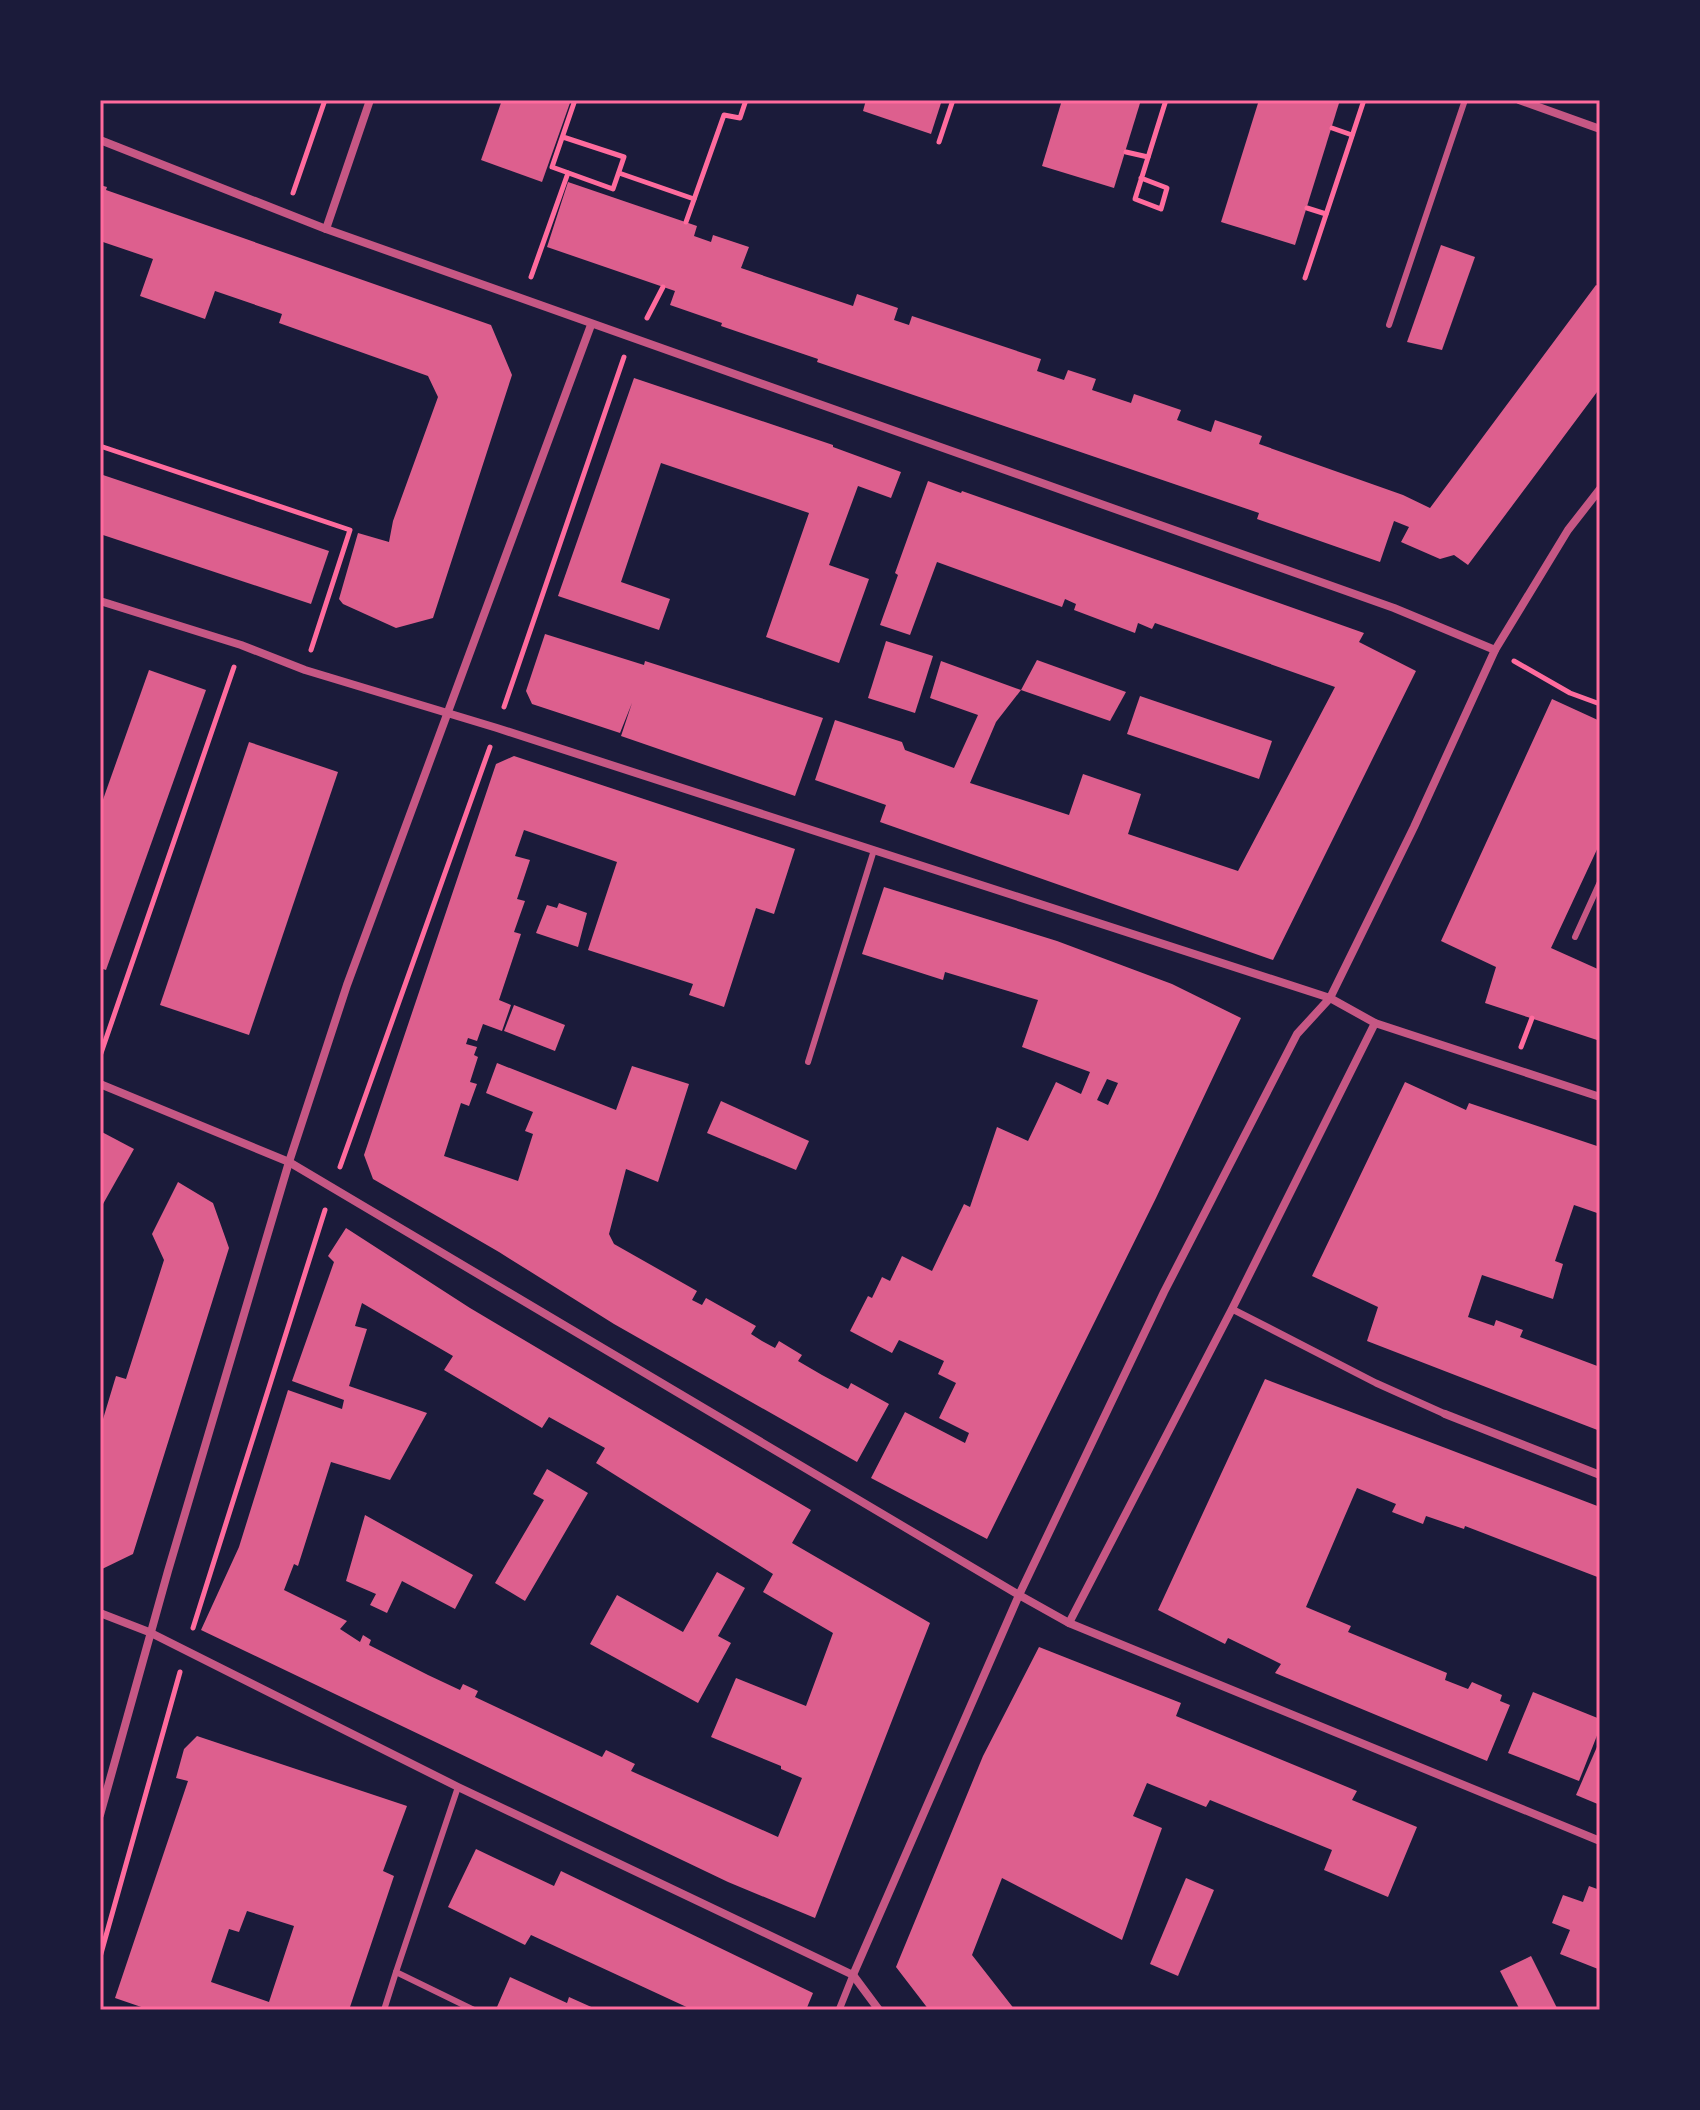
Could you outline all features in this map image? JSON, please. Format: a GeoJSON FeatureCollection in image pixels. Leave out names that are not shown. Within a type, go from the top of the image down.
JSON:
{"type":"FeatureCollection","features":[{"type":"Feature","properties":{"kind":"street"},"geometry":{"type":"LineString","coordinates":[[326,229],[370,100]]}},
{"type":"Feature","properties":{"kind":"street"},"geometry":{"type":"LineString","coordinates":[[1519,100],[1600,129]]}},
{"type":"Feature","properties":{"kind":"street"},"geometry":{"type":"LineString","coordinates":[[100,140],[326,229],[1394,608],[1495,650]]}},
{"type":"Feature","properties":{"kind":"street"},"geometry":{"type":"LineString","coordinates":[[100,1815],[149,1632],[289,1162],[347,985],[591,325]]}},
{"type":"Feature","properties":{"kind":"street"},"geometry":{"type":"LineString","coordinates":[[839,2010],[1019,1595],[1164,1292],[1297,1034],[1330,998],[1495,650],[1568,530],[1600,489]]}},
{"type":"Feature","properties":{"kind":"street"},"geometry":{"type":"LineString","coordinates":[[100,601],[241,645],[305,670],[497,728],[1330,998],[1375,1023],[1600,1097]]}},
{"type":"Feature","properties":{"kind":"street"},"geometry":{"type":"LineString","coordinates":[[1069,1623],[1232,1309],[1375,1023]]}},
{"type":"Feature","properties":{"kind":"street"},"geometry":{"type":"LineString","coordinates":[[100,1084],[289,1162],[1069,1623],[1600,1841]]}},
{"type":"Feature","properties":{"kind":"street"},"geometry":{"type":"LineString","coordinates":[[1232,1309],[1376,1383],[1445,1414],[1600,1475]]}},
{"type":"Feature","properties":{"kind":"street"},"geometry":{"type":"LineString","coordinates":[[100,1613],[149,1632],[458,1787],[853,1975],[879,2010]]}},
{"type":"Feature","properties":{"kind":"lane"},"geometry":{"type":"LineString","coordinates":[[1389,325],[1465,100]]}},
{"type":"Feature","properties":{"kind":"lane"},"geometry":{"type":"LineString","coordinates":[[808,1062],[874,850]]}},
{"type":"Feature","properties":{"kind":"lane"},"geometry":{"type":"LineString","coordinates":[[1575,937],[1600,882]]}},
{"type":"Feature","properties":{"kind":"lane"},"geometry":{"type":"LineString","coordinates":[[384,2010],[458,1787]]}},
{"type":"Feature","properties":{"kind":"lane"},"geometry":{"type":"LineString","coordinates":[[396,1972],[474,2010]]}},
{"type":"Feature","properties":{"kind":"path"},"geometry":{"type":"LineString","coordinates":[[286,213],[325,100]]}},
{"type":"Feature","properties":{"kind":"path"},"geometry":{"type":"LineString","coordinates":[[563,137],[624,157],[613,189],[552,167],[575,100]]}},
{"type":"Feature","properties":{"kind":"path"},"geometry":{"type":"LineString","coordinates":[[686,222],[724,115],[740,118],[746,100]]}},
{"type":"Feature","properties":{"kind":"path"},"geometry":{"type":"LineString","coordinates":[[939,142],[953,100]]}},
{"type":"Feature","properties":{"kind":"path"},"geometry":{"type":"LineString","coordinates":[[1141,178],[1167,188],[1161,209],[1135,199],[1141,178],[1166,100]]}},
{"type":"Feature","properties":{"kind":"path"},"geometry":{"type":"LineString","coordinates":[[1305,278],[1364,100]]}},
{"type":"Feature","properties":{"kind":"path"},"geometry":{"type":"LineString","coordinates":[[1332,128],[1352,135]]}},
{"type":"Feature","properties":{"kind":"path"},"geometry":{"type":"LineString","coordinates":[[1126,152],[1148,157]]}},
{"type":"Feature","properties":{"kind":"path"},"geometry":{"type":"LineString","coordinates":[[523,300],[568,173]]}},
{"type":"Feature","properties":{"kind":"path"},"geometry":{"type":"LineString","coordinates":[[619,173],[694,199]]}},
{"type":"Feature","properties":{"kind":"path"},"geometry":{"type":"LineString","coordinates":[[1307,208],[1326,214]]}},
{"type":"Feature","properties":{"kind":"path"},"geometry":{"type":"LineString","coordinates":[[100,1957],[186,1650],[333,1188],[497,728],[621,361]]}},
{"type":"Feature","properties":{"kind":"path"},"geometry":{"type":"LineString","coordinates":[[100,446],[350,530],[305,670]]}},
{"type":"Feature","properties":{"kind":"path"},"geometry":{"type":"LineString","coordinates":[[100,1056],[241,645]]}},
{"type":"Feature","properties":{"kind":"path"},"geometry":{"type":"LineString","coordinates":[[1495,650],[1570,693],[1600,704]]}},
{"type":"Feature","properties":{"kind":"path"},"geometry":{"type":"LineString","coordinates":[[1513,1069],[1532,1018]]}},
{"type":"Feature","properties":{"kind":"building"},"geometry":{"type":"Polygon","coordinates":[[[502,100],[571,100],[542,182],[481,160],[502,100]]]}},
{"type":"Feature","properties":{"kind":"building"},"geometry":{"type":"Polygon","coordinates":[[[866,100],[942,100],[931,134],[863,111],[866,100]]]}},
{"type":"Feature","properties":{"kind":"building"},"geometry":{"type":"Polygon","coordinates":[[[1062,100],[1141,100],[1114,188],[1042,166],[1062,100]]]}},
{"type":"Feature","properties":{"kind":"building"},"geometry":{"type":"Polygon","coordinates":[[[1259,100],[1340,100],[1295,245],[1221,222],[1259,100]]]}},
{"type":"Feature","properties":{"kind":"building"},"geometry":{"type":"Polygon","coordinates":[[[568,182],[697,226],[694,236],[711,242],[713,235],[749,247],[741,268],[853,306],[857,294],[898,308],[894,320],[909,325],[912,316],[1041,359],[1037,371],[1064,380],[1068,370],[1096,379],[1092,390],[1131,403],[1134,394],[1181,410],[1177,420],[1211,432],[1215,420],[1262,436],[1259,444],[1403,495],[1430,508],[1596,285],[1600,287],[1600,388],[1468,565],[1454,555],[1440,559],[1401,542],[1409,527],[1394,521],[1380,562],[1257,519],[1259,513],[817,362],[818,359],[670,305],[675,291],[547,247],[568,182]]]}},
{"type":"Feature","properties":{"kind":"building"},"geometry":{"type":"Polygon","coordinates":[[[100,185],[107,187],[106,190],[491,325],[512,375],[433,618],[396,628],[343,604],[339,599],[358,533],[389,542],[393,521],[438,397],[428,376],[279,323],[282,314],[215,291],[205,319],[140,296],[153,259],[100,241],[100,185]]]}},
{"type":"Feature","properties":{"kind":"building"},"geometry":{"type":"Polygon","coordinates":[[[1441,245],[1475,257],[1442,350],[1407,342],[1441,245]]]}},
{"type":"Feature","properties":{"kind":"building"},"geometry":{"type":"Polygon","coordinates":[[[634,378],[833,445],[901,472],[891,498],[858,486],[829,565],[869,579],[839,663],[766,637],[809,513],[661,463],[621,582],[670,599],[659,630],[558,596],[634,378]]]}},
{"type":"Feature","properties":{"kind":"building"},"geometry":{"type":"Polygon","coordinates":[[[100,474],[329,551],[311,604],[100,534],[100,474]]]}},
{"type":"Feature","properties":{"kind":"building"},"geometry":{"type":"Polygon","coordinates":[[[928,481],[1364,633],[1359,642],[1416,671],[1273,960],[880,822],[886,805],[815,780],[835,720],[902,742],[905,750],[954,768],[978,715],[930,698],[941,661],[1021,690],[996,722],[970,783],[1069,815],[1083,774],[1141,794],[1128,834],[1238,871],[1335,687],[1155,623],[1152,629],[1138,623],[1135,633],[1074,610],[1076,604],[1065,599],[1062,607],[937,562],[910,635],[880,625],[928,481]]]}},
{"type":"Feature","properties":{"kind":"building"},"geometry":{"type":"Polygon","coordinates":[[[545,634],[644,665],[645,661],[823,718],[795,796],[621,736],[632,703],[620,733],[532,704],[526,691],[545,634]]]}},
{"type":"Feature","properties":{"kind":"building"},"geometry":{"type":"Polygon","coordinates":[[[886,641],[933,656],[915,713],[868,698],[886,641]]]}},
{"type":"Feature","properties":{"kind":"building"},"geometry":{"type":"Polygon","coordinates":[[[1037,660],[1126,692],[1110,721],[1021,690],[1037,660]]]}},
{"type":"Feature","properties":{"kind":"building"},"geometry":{"type":"Polygon","coordinates":[[[149,670],[206,690],[106,970],[100,968],[100,808],[149,670]]]}},
{"type":"Feature","properties":{"kind":"building"},"geometry":{"type":"Polygon","coordinates":[[[1140,696],[1272,741],[1259,779],[1127,734],[1140,696]]]}},
{"type":"Feature","properties":{"kind":"building"},"geometry":{"type":"Polygon","coordinates":[[[1552,699],[1600,721],[1600,843],[1551,948],[1600,970],[1600,1041],[1485,1003],[1496,967],[1441,941],[1552,699]]]}},
{"type":"Feature","properties":{"kind":"building"},"geometry":{"type":"Polygon","coordinates":[[[249,742],[338,772],[249,1035],[160,1005],[249,742]]]}},
{"type":"Feature","properties":{"kind":"building"},"geometry":{"type":"Polygon","coordinates":[[[514,756],[795,849],[774,914],[756,908],[724,1007],[689,995],[693,984],[588,950],[617,862],[524,830],[515,856],[530,860],[517,899],[525,901],[514,932],[521,934],[499,1000],[511,1005],[502,1031],[483,1024],[477,1041],[468,1038],[466,1044],[477,1047],[474,1055],[478,1057],[470,1082],[477,1084],[469,1106],[461,1103],[444,1156],[518,1181],[533,1134],[525,1131],[533,1112],[486,1093],[497,1063],[616,1110],[632,1066],[689,1084],[658,1182],[626,1169],[609,1234],[614,1244],[697,1291],[692,1300],[702,1305],[706,1298],[756,1326],[751,1334],[762,1341],[775,1348],[779,1341],[802,1355],[798,1361],[822,1375],[848,1389],[851,1383],[889,1404],[857,1462],[614,1324],[499,1252],[373,1179],[364,1155],[496,764],[514,756]]]}},
{"type":"Feature","properties":{"kind":"building"},"geometry":{"type":"Polygon","coordinates":[[[884,887],[1057,941],[1172,984],[1241,1018],[1156,1198],[987,1539],[871,1478],[905,1412],[965,1443],[969,1433],[939,1418],[956,1383],[938,1374],[944,1361],[899,1340],[892,1353],[850,1331],[868,1296],[872,1298],[882,1277],[890,1281],[902,1256],[932,1271],[964,1204],[970,1207],[997,1127],[1028,1141],[1056,1082],[1081,1094],[1090,1072],[1022,1047],[1038,1000],[945,972],[943,980],[862,954],[884,887]],[[1107,1079],[1097,1100],[1108,1105],[1118,1083],[1107,1079]]]}},
{"type":"Feature","properties":{"kind":"building"},"geometry":{"type":"Polygon","coordinates":[[[559,903],[587,913],[578,947],[536,933],[547,905],[557,908],[559,903]]]}},
{"type":"Feature","properties":{"kind":"building"},"geometry":{"type":"Polygon","coordinates":[[[514,1005],[565,1025],[555,1051],[504,1031],[514,1005]]]}},
{"type":"Feature","properties":{"kind":"building"},"geometry":{"type":"Polygon","coordinates":[[[1405,1082],[1466,1110],[1469,1103],[1600,1147],[1600,1214],[1574,1205],[1555,1261],[1563,1264],[1553,1299],[1482,1275],[1468,1317],[1494,1326],[1496,1320],[1523,1330],[1520,1337],[1600,1367],[1600,1431],[1367,1341],[1378,1307],[1312,1276],[1405,1082]]]}},
{"type":"Feature","properties":{"kind":"building"},"geometry":{"type":"Polygon","coordinates":[[[721,1101],[809,1141],[796,1170],[707,1133],[721,1101]]]}},
{"type":"Feature","properties":{"kind":"building"},"geometry":{"type":"Polygon","coordinates":[[[100,1131],[134,1149],[103,1204],[100,1202],[100,1131]]]}},
{"type":"Feature","properties":{"kind":"building"},"geometry":{"type":"Polygon","coordinates":[[[178,1182],[213,1203],[229,1248],[133,1554],[100,1570],[100,1429],[116,1376],[126,1379],[164,1260],[152,1234],[178,1182]]]}},
{"type":"Feature","properties":{"kind":"building"},"geometry":{"type":"Polygon","coordinates":[[[346,1228],[470,1308],[811,1510],[792,1543],[930,1623],[815,1918],[728,1882],[201,1630],[239,1547],[288,1390],[342,1409],[344,1400],[292,1381],[334,1262],[328,1256],[346,1228]],[[362,1303],[355,1326],[367,1329],[349,1386],[427,1413],[390,1480],[331,1462],[298,1566],[294,1564],[284,1590],[347,1621],[340,1629],[360,1642],[363,1635],[371,1640],[369,1645],[428,1675],[460,1690],[463,1684],[478,1691],[475,1697],[602,1757],[606,1750],[635,1764],[631,1771],[778,1837],[802,1778],[711,1737],[736,1678],[806,1706],[833,1633],[763,1592],[773,1574],[596,1463],[605,1448],[549,1417],[542,1428],[444,1370],[453,1356],[362,1303]]]}},
{"type":"Feature","properties":{"kind":"building"},"geometry":{"type":"Polygon","coordinates":[[[1265,1379],[1600,1507],[1600,1578],[1465,1526],[1464,1529],[1426,1516],[1423,1524],[1392,1512],[1396,1504],[1357,1488],[1306,1607],[1351,1626],[1348,1632],[1447,1673],[1445,1680],[1468,1689],[1472,1682],[1502,1695],[1500,1701],[1510,1705],[1487,1761],[1275,1673],[1281,1664],[1228,1638],[1225,1644],[1158,1610],[1265,1379]]]}},
{"type":"Feature","properties":{"kind":"building"},"geometry":{"type":"Polygon","coordinates":[[[547,1469],[588,1493],[525,1601],[495,1583],[544,1500],[533,1494],[547,1469]]]}},
{"type":"Feature","properties":{"kind":"building"},"geometry":{"type":"Polygon","coordinates":[[[365,1515],[473,1575],[455,1609],[402,1581],[387,1613],[370,1605],[376,1594],[346,1581],[365,1515]]]}},
{"type":"Feature","properties":{"kind":"building"},"geometry":{"type":"Polygon","coordinates":[[[717,1572],[745,1588],[718,1636],[731,1643],[698,1703],[590,1644],[617,1595],[683,1632],[717,1572]]]}},
{"type":"Feature","properties":{"kind":"building"},"geometry":{"type":"Polygon","coordinates":[[[1039,1647],[1181,1703],[1176,1716],[1357,1791],[1352,1800],[1417,1827],[1388,1897],[1324,1870],[1332,1850],[1210,1800],[1206,1807],[1147,1783],[1133,1816],[1162,1828],[1122,1940],[1002,1878],[972,1955],[1015,2010],[929,2010],[896,1967],[983,1756],[1039,1647]]]}},
{"type":"Feature","properties":{"kind":"building"},"geometry":{"type":"Polygon","coordinates":[[[1533,1692],[1600,1719],[1600,1728],[1579,1781],[1508,1753],[1533,1692]]]}},
{"type":"Feature","properties":{"kind":"building"},"geometry":{"type":"Polygon","coordinates":[[[197,1736],[407,1806],[383,1871],[394,1876],[349,2010],[150,2010],[115,1998],[188,1781],[176,1778],[184,1749],[197,1736]],[[247,1911],[239,1932],[229,1929],[211,1982],[269,2002],[294,1926],[247,1911]]]}},
{"type":"Feature","properties":{"kind":"building"},"geometry":{"type":"Polygon","coordinates":[[[1600,1740],[1600,1805],[1576,1795],[1600,1740]]]}},
{"type":"Feature","properties":{"kind":"building"},"geometry":{"type":"Polygon","coordinates":[[[476,1849],[554,1886],[561,1871],[813,1993],[806,2010],[693,2010],[531,1935],[525,1945],[448,1907],[476,1849]]]}},
{"type":"Feature","properties":{"kind":"building"},"geometry":{"type":"Polygon","coordinates":[[[1186,1878],[1214,1890],[1178,1976],[1150,1964],[1186,1878]]]}},
{"type":"Feature","properties":{"kind":"building"},"geometry":{"type":"Polygon","coordinates":[[[1589,1886],[1600,1890],[1598,1969],[1560,1954],[1570,1930],[1552,1923],[1563,1895],[1583,1902],[1589,1886]]]}},
{"type":"Feature","properties":{"kind":"building"},"geometry":{"type":"Polygon","coordinates":[[[1531,1956],[1558,2010],[1520,2010],[1500,1971],[1531,1956]]]}},
{"type":"Feature","properties":{"kind":"building"},"geometry":{"type":"Polygon","coordinates":[[[510,1977],[567,2003],[569,1997],[598,2010],[503,2010],[497,2007],[510,1977]]]}}]}
